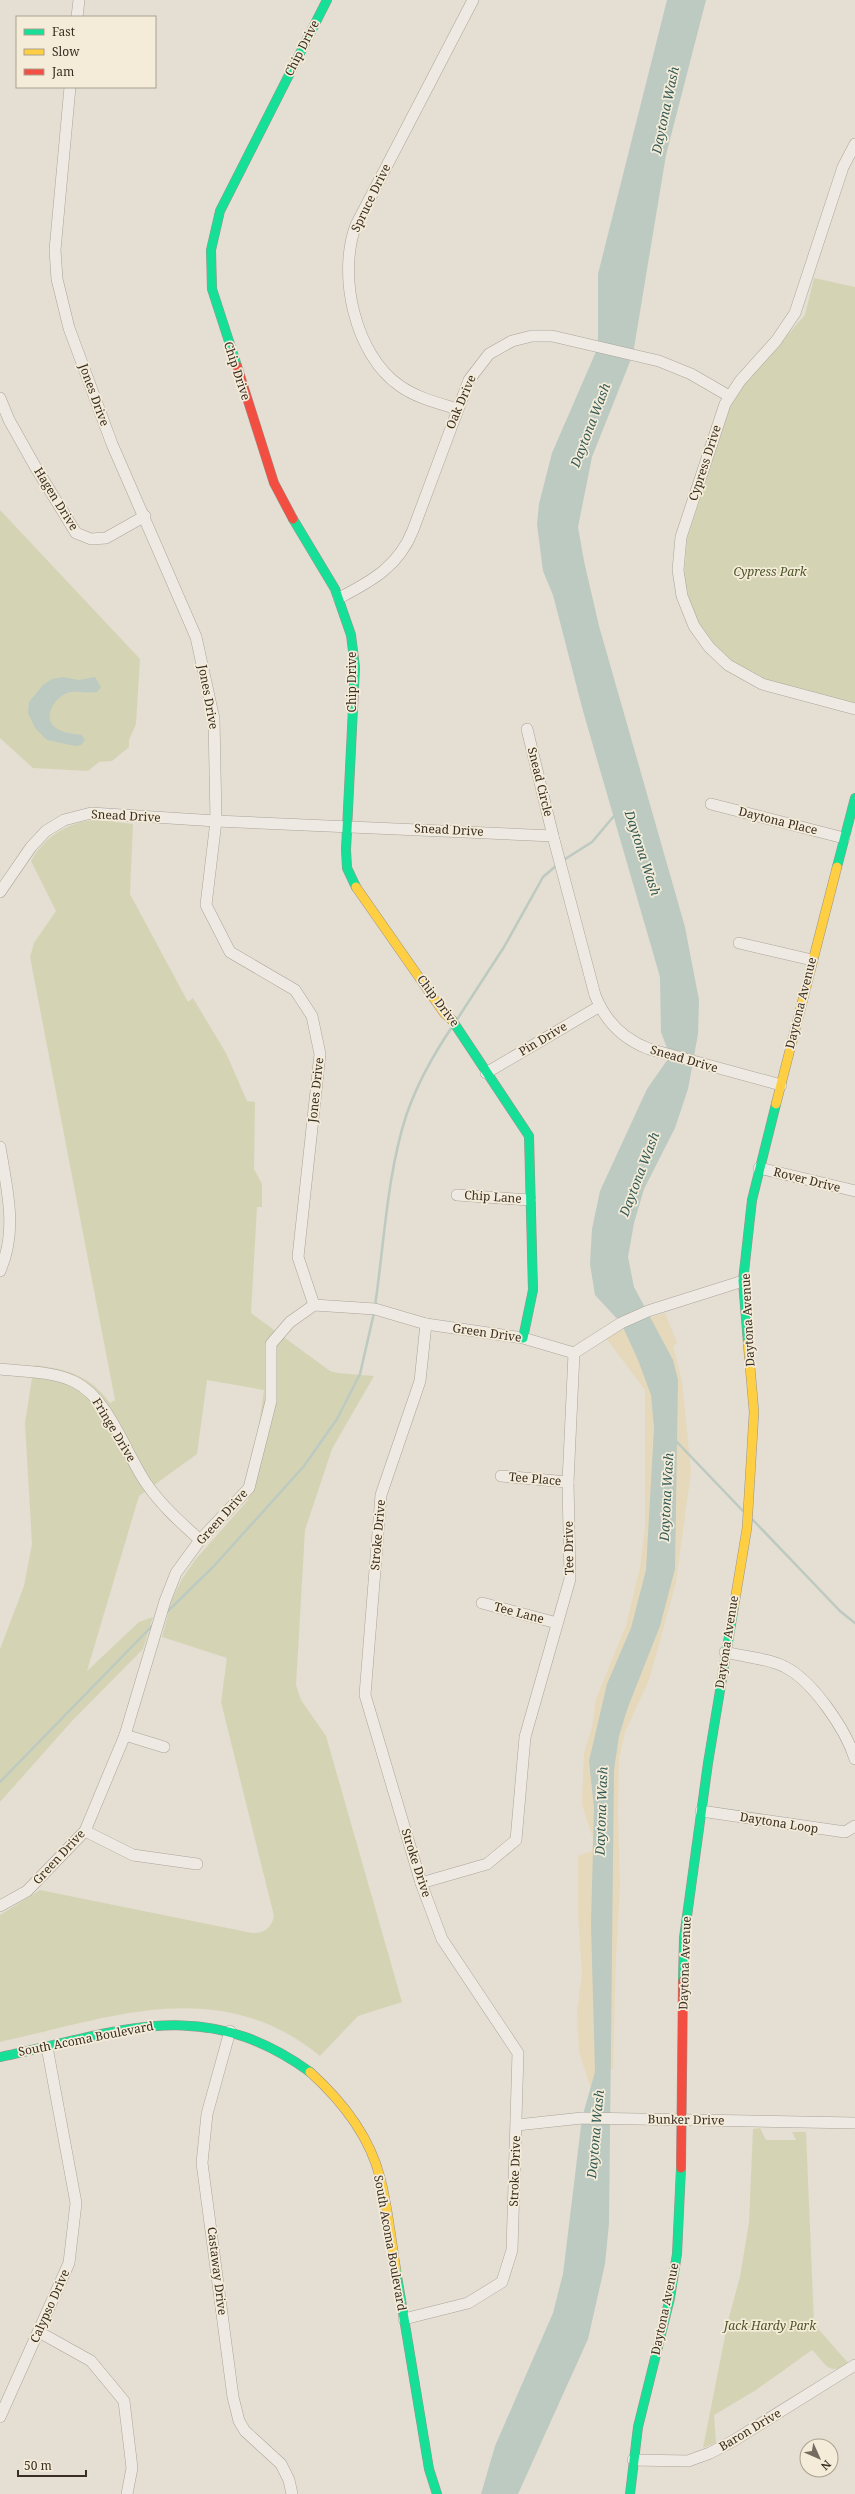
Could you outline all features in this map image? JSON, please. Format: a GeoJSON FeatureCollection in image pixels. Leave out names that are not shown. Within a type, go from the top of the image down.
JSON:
{"type":"FeatureCollection","features":[{"type":"Feature","properties":{"kind":"street"},"geometry":{"type":"LineString","coordinates":[[77,16],[79,0]]}},
{"type":"Feature","properties":{"kind":"street","name":"Chip Drive"},"geometry":{"type":"LineString","coordinates":[[327,0],[225,199],[216,224],[210,263],[215,302],[274,483],[339,598],[351,635],[355,667],[346,825],[346,859],[352,881],[444,1013],[455,1023],[486,1073],[529,1136],[533,1290],[522,1338]]}},
{"type":"Feature","properties":{"kind":"street","name":"Spruce Drive"},"geometry":{"type":"LineString","coordinates":[[457,409],[406,390],[379,365],[364,340],[350,296],[347,270],[349,247],[356,225],[473,0]]}},
{"type":"Feature","properties":{"kind":"street","name":"Jones Drive"},"geometry":{"type":"LineString","coordinates":[[70,88],[55,250],[57,279],[71,334],[112,444],[145,516],[196,637],[214,719],[216,821],[206,905],[230,952],[295,990],[312,1016],[320,1054],[298,1257],[314,1306]]}},
{"type":"Feature","properties":{"kind":"street","name":"Cypress Drive"},"geometry":{"type":"LineString","coordinates":[[855,144],[843,167],[795,314],[776,342],[740,380],[729,396],[681,537],[679,576],[688,614],[701,637],[713,652],[744,676],[768,686],[855,709]]}},
{"type":"Feature","properties":{"kind":"street","name":"Oak Drive"},"geometry":{"type":"LineString","coordinates":[[339,598],[377,578],[394,562],[403,550],[413,530],[457,409],[472,374],[489,354],[512,341],[539,336],[558,337],[659,361],[690,374],[729,396]]}},
{"type":"Feature","properties":{"kind":"street","name":"Hagen Drive"},"geometry":{"type":"LineString","coordinates":[[0,398],[28,454],[76,533],[90,539],[106,538],[145,516]]}},
{"type":"Feature","properties":{"kind":"street","name":"Snead Circle"},"geometry":{"type":"LineString","coordinates":[[527,729],[553,836]]}},
{"type":"Feature","properties":{"kind":"street","name":"Daytona Avenue"},"geometry":{"type":"LineString","coordinates":[[630,2494],[638,2427],[674,2279],[680,2204],[680,2120],[684,1938],[725,1652],[746,1528],[754,1412],[743,1281],[752,1200],[812,960],[855,798]]}},
{"type":"Feature","properties":{"kind":"street","name":"Daytona Place"},"geometry":{"type":"LineString","coordinates":[[711,804],[844,838]]}},
{"type":"Feature","properties":{"kind":"street","name":"Snead Drive"},"geometry":{"type":"LineString","coordinates":[[0,892],[41,836],[58,824],[77,816],[98,813],[216,821],[346,825],[553,836],[600,1006],[618,1031],[642,1047],[670,1056],[780,1085]]}},
{"type":"Feature","properties":{"kind":"street"},"geometry":{"type":"LineString","coordinates":[[739,942],[812,960]]}},
{"type":"Feature","properties":{"kind":"street","name":"Pin Drive"},"geometry":{"type":"LineString","coordinates":[[486,1073],[600,1006]]}},
{"type":"Feature","properties":{"kind":"street"},"geometry":{"type":"LineString","coordinates":[[0,1147],[11,1218],[8,1247],[0,1271]]}},
{"type":"Feature","properties":{"kind":"street","name":"Rover Drive"},"geometry":{"type":"LineString","coordinates":[[759,1168],[855,1191]]}},
{"type":"Feature","properties":{"kind":"street","name":"Chip Lane"},"geometry":{"type":"LineString","coordinates":[[457,1195],[530,1200]]}},
{"type":"Feature","properties":{"kind":"street"},"geometry":{"type":"LineString","coordinates":[[574,1353],[621,1323],[648,1311],[743,1281]]}},
{"type":"Feature","properties":{"kind":"street","name":"Green Drive"},"geometry":{"type":"LineString","coordinates":[[0,1906],[27,1891],[86,1831],[125,1735],[165,1602],[176,1573],[200,1540],[249,1488],[271,1401],[271,1344],[290,1322],[314,1306],[375,1309],[426,1324],[522,1338],[574,1353]]}},
{"type":"Feature","properties":{"kind":"street","name":"Stroke Drive"},"geometry":{"type":"LineString","coordinates":[[404,2319],[468,2303],[502,2282],[512,2250],[517,2125],[518,2054],[442,1938],[421,1883],[365,1694],[381,1495],[420,1381],[426,1324]]}},
{"type":"Feature","properties":{"kind":"street","name":"Tee Drive"},"geometry":{"type":"LineString","coordinates":[[421,1883],[487,1864],[516,1840],[525,1737],[570,1579],[568,1482],[574,1353]]}},
{"type":"Feature","properties":{"kind":"street","name":"Fringe Drive"},"geometry":{"type":"LineString","coordinates":[[0,1369],[62,1377],[88,1390],[103,1408],[154,1495],[176,1519],[200,1540]]}},
{"type":"Feature","properties":{"kind":"street","name":"Tee Place"},"geometry":{"type":"LineString","coordinates":[[501,1476],[568,1482]]}},
{"type":"Feature","properties":{"kind":"street","name":"Tee Lane"},"geometry":{"type":"LineString","coordinates":[[482,1603],[557,1623]]}},
{"type":"Feature","properties":{"kind":"street"},"geometry":{"type":"LineString","coordinates":[[725,1652],[785,1666],[804,1679],[831,1714],[849,1743],[855,1759]]}},
{"type":"Feature","properties":{"kind":"street"},"geometry":{"type":"LineString","coordinates":[[125,1735],[164,1747]]}},
{"type":"Feature","properties":{"kind":"street","name":"Daytona Loop"},"geometry":{"type":"LineString","coordinates":[[701,1811],[845,1832],[855,1826]]}},
{"type":"Feature","properties":{"kind":"street"},"geometry":{"type":"LineString","coordinates":[[86,1831],[133,1855],[197,1864]]}},
{"type":"Feature","properties":{"kind":"street","name":"South Acoma Boulevard"},"geometry":{"type":"LineString","coordinates":[[0,2057],[150,2025],[204,2025],[230,2031],[277,2048],[304,2065],[327,2087],[350,2114],[367,2145],[380,2176],[430,2469],[437,2494]]}},
{"type":"Feature","properties":{"kind":"street","name":"Castaway Drive"},"geometry":{"type":"LineString","coordinates":[[230,2031],[207,2114],[202,2163],[233,2397],[239,2422],[245,2431],[281,2464],[289,2480],[292,2494]]}},
{"type":"Feature","properties":{"kind":"street","name":"Calypso Drive"},"geometry":{"type":"LineString","coordinates":[[0,2417],[70,2263],[76,2203],[47,2047]]}},
{"type":"Feature","properties":{"kind":"street","name":"Bunker Drive"},"geometry":{"type":"LineString","coordinates":[[517,2125],[582,2118],[855,2123]]}},
{"type":"Feature","properties":{"kind":"street"},"geometry":{"type":"LineString","coordinates":[[39,2332],[91,2361],[124,2401],[132,2468],[127,2494]]}},
{"type":"Feature","properties":{"kind":"street","name":"Baron Drive"},"geometry":{"type":"LineString","coordinates":[[633,2460],[688,2461],[710,2453],[733,2441],[855,2364]]}},
{"type":"Feature","properties":{"kind":"green space","name":"Cypress Park"},"geometry":{"type":"Polygon","coordinates":[[[814,278],[855,287],[855,705],[757,678],[729,661],[701,628],[692,611],[684,576],[687,539],[731,403],[749,378],[805,315],[814,278]]]}},
{"type":"Feature","properties":{"kind":"green space"},"geometry":{"type":"Polygon","coordinates":[[[0,510],[140,659],[136,724],[129,740],[129,747],[112,761],[99,762],[88,771],[33,768],[0,738],[0,510]]]}},
{"type":"Feature","properties":{"kind":"green space"},"geometry":{"type":"Polygon","coordinates":[[[98,820],[133,824],[130,894],[188,1002],[193,998],[226,1053],[247,1101],[255,1102],[254,1169],[262,1184],[262,1207],[257,1207],[251,1313],[330,1371],[374,1376],[332,1449],[305,1530],[296,1685],[301,1700],[326,1736],[402,2002],[358,2016],[320,2056],[282,2031],[243,2016],[204,2009],[164,2009],[124,2014],[83,2022],[0,2042],[0,1915],[40,1890],[252,1933],[267,1929],[274,1916],[221,1702],[227,1658],[162,1637],[172,1599],[182,1579],[195,1560],[248,1500],[264,1390],[207,1380],[197,1454],[139,1496],[87,1671],[139,1622],[153,1617],[143,1649],[72,1721],[0,1802],[0,1649],[24,1586],[32,1544],[25,1423],[34,1365],[67,1371],[86,1380],[102,1393],[110,1403],[115,1400],[30,957],[34,943],[56,911],[31,861],[43,844],[59,832],[77,823],[98,820]]]}},
{"type":"Feature","properties":{"kind":"green space","name":"Jack Hardy Park"},"geometry":{"type":"Polygon","coordinates":[[[760,2128],[766,2140],[796,2140],[792,2132],[806,2132],[814,2324],[849,2364],[836,2369],[831,2369],[824,2364],[812,2350],[756,2390],[714,2415],[716,2443],[703,2448],[728,2321],[740,2277],[749,2222],[753,2129],[760,2128]]]}},
{"type":"Feature","properties":{"kind":"sand"},"geometry":{"type":"Polygon","coordinates":[[[665,1313],[677,1343],[673,1347],[682,1381],[691,1472],[676,1582],[649,1680],[625,1732],[619,1758],[618,1812],[620,1885],[616,1955],[613,2070],[605,2064],[601,2086],[590,2086],[579,2052],[577,2011],[582,1974],[578,1915],[578,1856],[592,1851],[593,1838],[582,1804],[584,1753],[592,1728],[596,1699],[626,1626],[640,1568],[645,1528],[645,1390],[606,1338],[634,1323],[665,1313]]]}},
{"type":"Feature","properties":{"kind":"water","name":"Daytona Wash"},"geometry":{"type":"Polygon","coordinates":[[[667,0],[706,0],[666,155],[633,354],[592,457],[578,527],[599,626],[685,927],[699,1000],[698,1034],[688,1089],[675,1128],[644,1189],[634,1223],[628,1257],[634,1287],[673,1360],[678,1380],[675,1569],[660,1626],[628,1707],[619,1736],[614,1770],[609,2223],[605,2264],[588,2339],[518,2494],[481,2494],[495,2446],[553,2313],[563,2274],[582,2118],[595,2072],[591,1924],[594,1808],[589,1761],[607,1684],[631,1628],[646,1570],[654,1428],[651,1395],[638,1360],[621,1323],[595,1295],[590,1264],[592,1229],[600,1191],[647,1089],[670,1056],[661,1032],[660,977],[583,711],[553,595],[543,571],[537,524],[539,504],[552,453],[598,347],[598,274],[667,0]]]}},
{"type":"Feature","properties":{"kind":"water"},"geometry":{"type":"Polygon","coordinates":[[[63,677],[79,680],[95,677],[101,687],[97,692],[67,693],[58,699],[51,709],[50,719],[52,724],[62,731],[82,735],[85,740],[81,745],[75,746],[47,740],[35,728],[28,713],[29,702],[43,685],[52,679],[63,677]]]}},
{"type":"Feature","properties":{"kind":"waterway"},"geometry":{"type":"LineString","coordinates":[[562,861],[592,842],[614,816]]}},
{"type":"Feature","properties":{"kind":"waterway"},"geometry":{"type":"LineString","coordinates":[[458,1018],[504,947],[543,877],[557,865]]}},
{"type":"Feature","properties":{"kind":"waterway"},"geometry":{"type":"LineString","coordinates":[[375,1306],[390,1186],[394,1162],[406,1116],[420,1081],[438,1048],[452,1027]]}},
{"type":"Feature","properties":{"kind":"waterway"},"geometry":{"type":"LineString","coordinates":[[167,1612],[214,1566],[304,1466],[337,1419],[360,1374],[374,1313]]}},
{"type":"Feature","properties":{"kind":"waterway"},"geometry":{"type":"LineString","coordinates":[[676,1441],[743,1511]]}},
{"type":"Feature","properties":{"kind":"waterway"},"geometry":{"type":"LineString","coordinates":[[753,1520],[840,1611],[855,1623]]}},
{"type":"Feature","properties":{"kind":"waterway"},"geometry":{"type":"LineString","coordinates":[[0,1782],[153,1625]]}},
{"type":"Feature","properties":{"kind":"traffic: fast"},"geometry":{"type":"LineString","coordinates":[[237,366],[212,289],[211,250],[220,211],[327,0]]}},
{"type":"Feature","properties":{"kind":"traffic: fast"},"geometry":{"type":"LineString","coordinates":[[293,519],[335,589],[351,635],[355,667],[346,850],[347,868],[356,887]]}},
{"type":"Feature","properties":{"kind":"traffic: fast"},"geometry":{"type":"LineString","coordinates":[[837,867],[855,798]]}},
{"type":"Feature","properties":{"kind":"traffic: fast"},"geometry":{"type":"LineString","coordinates":[[452,1020],[529,1136],[533,1290],[523,1338]]}},
{"type":"Feature","properties":{"kind":"traffic: fast"},"geometry":{"type":"LineString","coordinates":[[748,1343],[743,1281],[752,1200],[776,1104]]}},
{"type":"Feature","properties":{"kind":"traffic: fast"},"geometry":{"type":"LineString","coordinates":[[683,1981],[684,1938],[708,1763],[734,1606]]}},
{"type":"Feature","properties":{"kind":"traffic: fast"},"geometry":{"type":"LineString","coordinates":[[0,2057],[121,2030],[158,2026],[195,2026],[232,2033],[270,2048],[310,2072]]}},
{"type":"Feature","properties":{"kind":"traffic: fast"},"geometry":{"type":"LineString","coordinates":[[630,2494],[638,2427],[670,2298],[677,2254],[681,2168]]}},
{"type":"Feature","properties":{"kind":"traffic: fast"},"geometry":{"type":"LineString","coordinates":[[396,2270],[429,2469],[437,2494]]}},
{"type":"Feature","properties":{"kind":"traffic: slow"},"geometry":{"type":"LineString","coordinates":[[776,1104],[837,867]]}},
{"type":"Feature","properties":{"kind":"traffic: slow"},"geometry":{"type":"LineString","coordinates":[[356,887],[444,1013],[452,1020]]}},
{"type":"Feature","properties":{"kind":"traffic: slow"},"geometry":{"type":"LineString","coordinates":[[734,1606],[747,1528],[754,1412],[748,1343]]}},
{"type":"Feature","properties":{"kind":"traffic: slow"},"geometry":{"type":"LineString","coordinates":[[310,2072],[343,2106],[369,2147],[383,2188],[396,2270]]}},
{"type":"Feature","properties":{"kind":"traffic: jam"},"geometry":{"type":"LineString","coordinates":[[237,366],[274,483],[293,519]]}},
{"type":"Feature","properties":{"kind":"traffic: jam"},"geometry":{"type":"LineString","coordinates":[[681,2168],[683,1981]]}}]}
